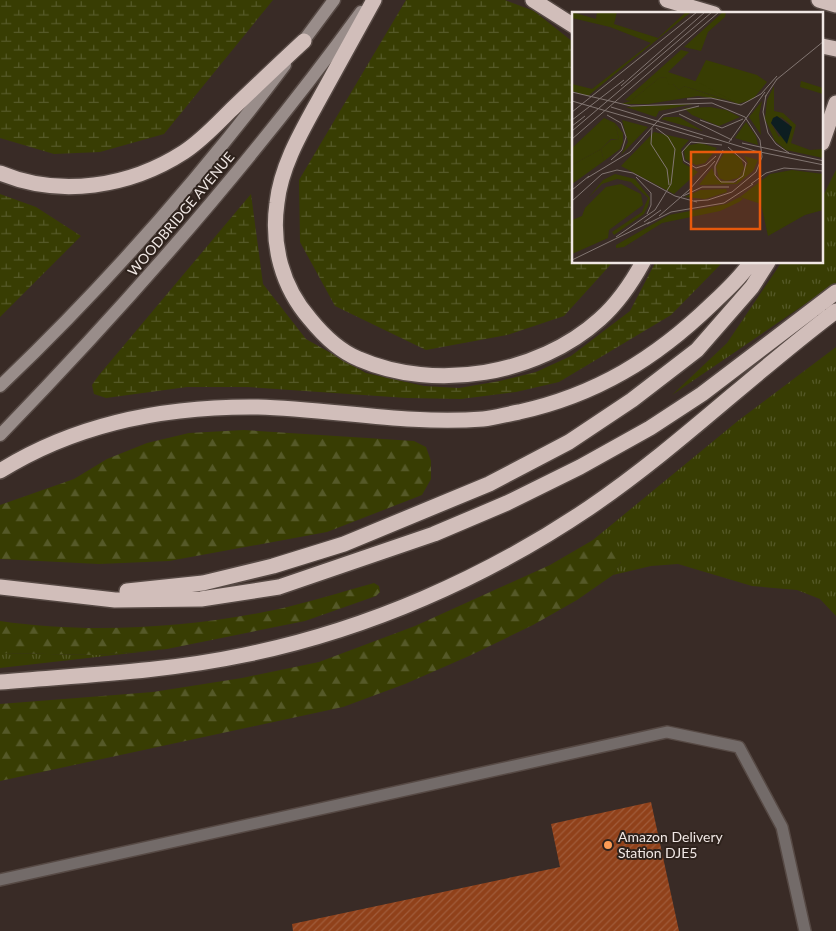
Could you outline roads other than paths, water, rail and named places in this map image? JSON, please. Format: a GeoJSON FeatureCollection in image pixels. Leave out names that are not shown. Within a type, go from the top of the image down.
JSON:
{"type":"FeatureCollection","features":[{"type":"Feature","properties":{"kind":"highway"},"geometry":{"type":"LineString","coordinates":[[374,0],[301,133],[287,165],[277,202],[275,240],[284,277],[301,309],[326,338],[358,359],[396,371],[440,375],[481,373],[524,363],[565,344],[600,320],[628,290],[642,264]]}},
{"type":"Feature","properties":{"kind":"highway"},"geometry":{"type":"LineString","coordinates":[[533,0],[572,25]]}},
{"type":"Feature","properties":{"kind":"highway"},"geometry":{"type":"LineString","coordinates":[[667,0],[707,12]]}},
{"type":"Feature","properties":{"kind":"highway"},"geometry":{"type":"LineString","coordinates":[[819,0],[836,5]]}},
{"type":"Feature","properties":{"kind":"highway"},"geometry":{"type":"LineString","coordinates":[[0,173],[19,181],[60,188],[104,185],[141,173],[185,152],[304,41]]}},
{"type":"Feature","properties":{"kind":"highway"},"geometry":{"type":"LineString","coordinates":[[824,137],[836,103]]}},
{"type":"Feature","properties":{"kind":"highway"},"geometry":{"type":"LineString","coordinates":[[0,471],[29,452],[81,432],[136,417],[196,409],[259,408],[410,421],[484,419],[551,405],[619,377],[681,335],[742,275],[750,264]]}},
{"type":"Feature","properties":{"kind":"highway"},"geometry":{"type":"LineString","coordinates":[[31,592],[120,592],[203,583],[230,577],[344,544],[489,484],[569,442],[632,400],[697,350],[752,287],[767,264]]}},
{"type":"Feature","properties":{"kind":"highway"},"geometry":{"type":"LineString","coordinates":[[0,588],[115,600],[211,597],[280,587],[434,534],[564,475],[650,428],[702,394],[836,292]]}},
{"type":"Feature","properties":{"kind":"highway"},"geometry":{"type":"LineString","coordinates":[[0,682],[163,667],[243,656],[329,633],[394,611],[461,582],[524,548],[589,507],[655,458],[836,311]]}},
{"type":"Feature","properties":{"kind":"main road","name":"WOODBRIDGE AVENUE"},"geometry":{"type":"LineString","coordinates":[[0,386],[107,278],[196,176],[304,41],[334,0]]}},
{"type":"Feature","properties":{"kind":"main road","name":"WOODBRIDGE AVENUE"},"geometry":{"type":"LineString","coordinates":[[0,436],[130,297],[216,197],[303,91],[370,0]]}},
{"type":"Feature","properties":{"kind":"lane"},"geometry":{"type":"LineString","coordinates":[[0,880],[667,732],[740,747],[782,827],[805,931]]}},
{"type":"Feature","properties":{"kind":"place","name":"Amazon Delivery Station DJE5"},"geometry":{"type":"Point","coordinates":[608,845]}}]}
